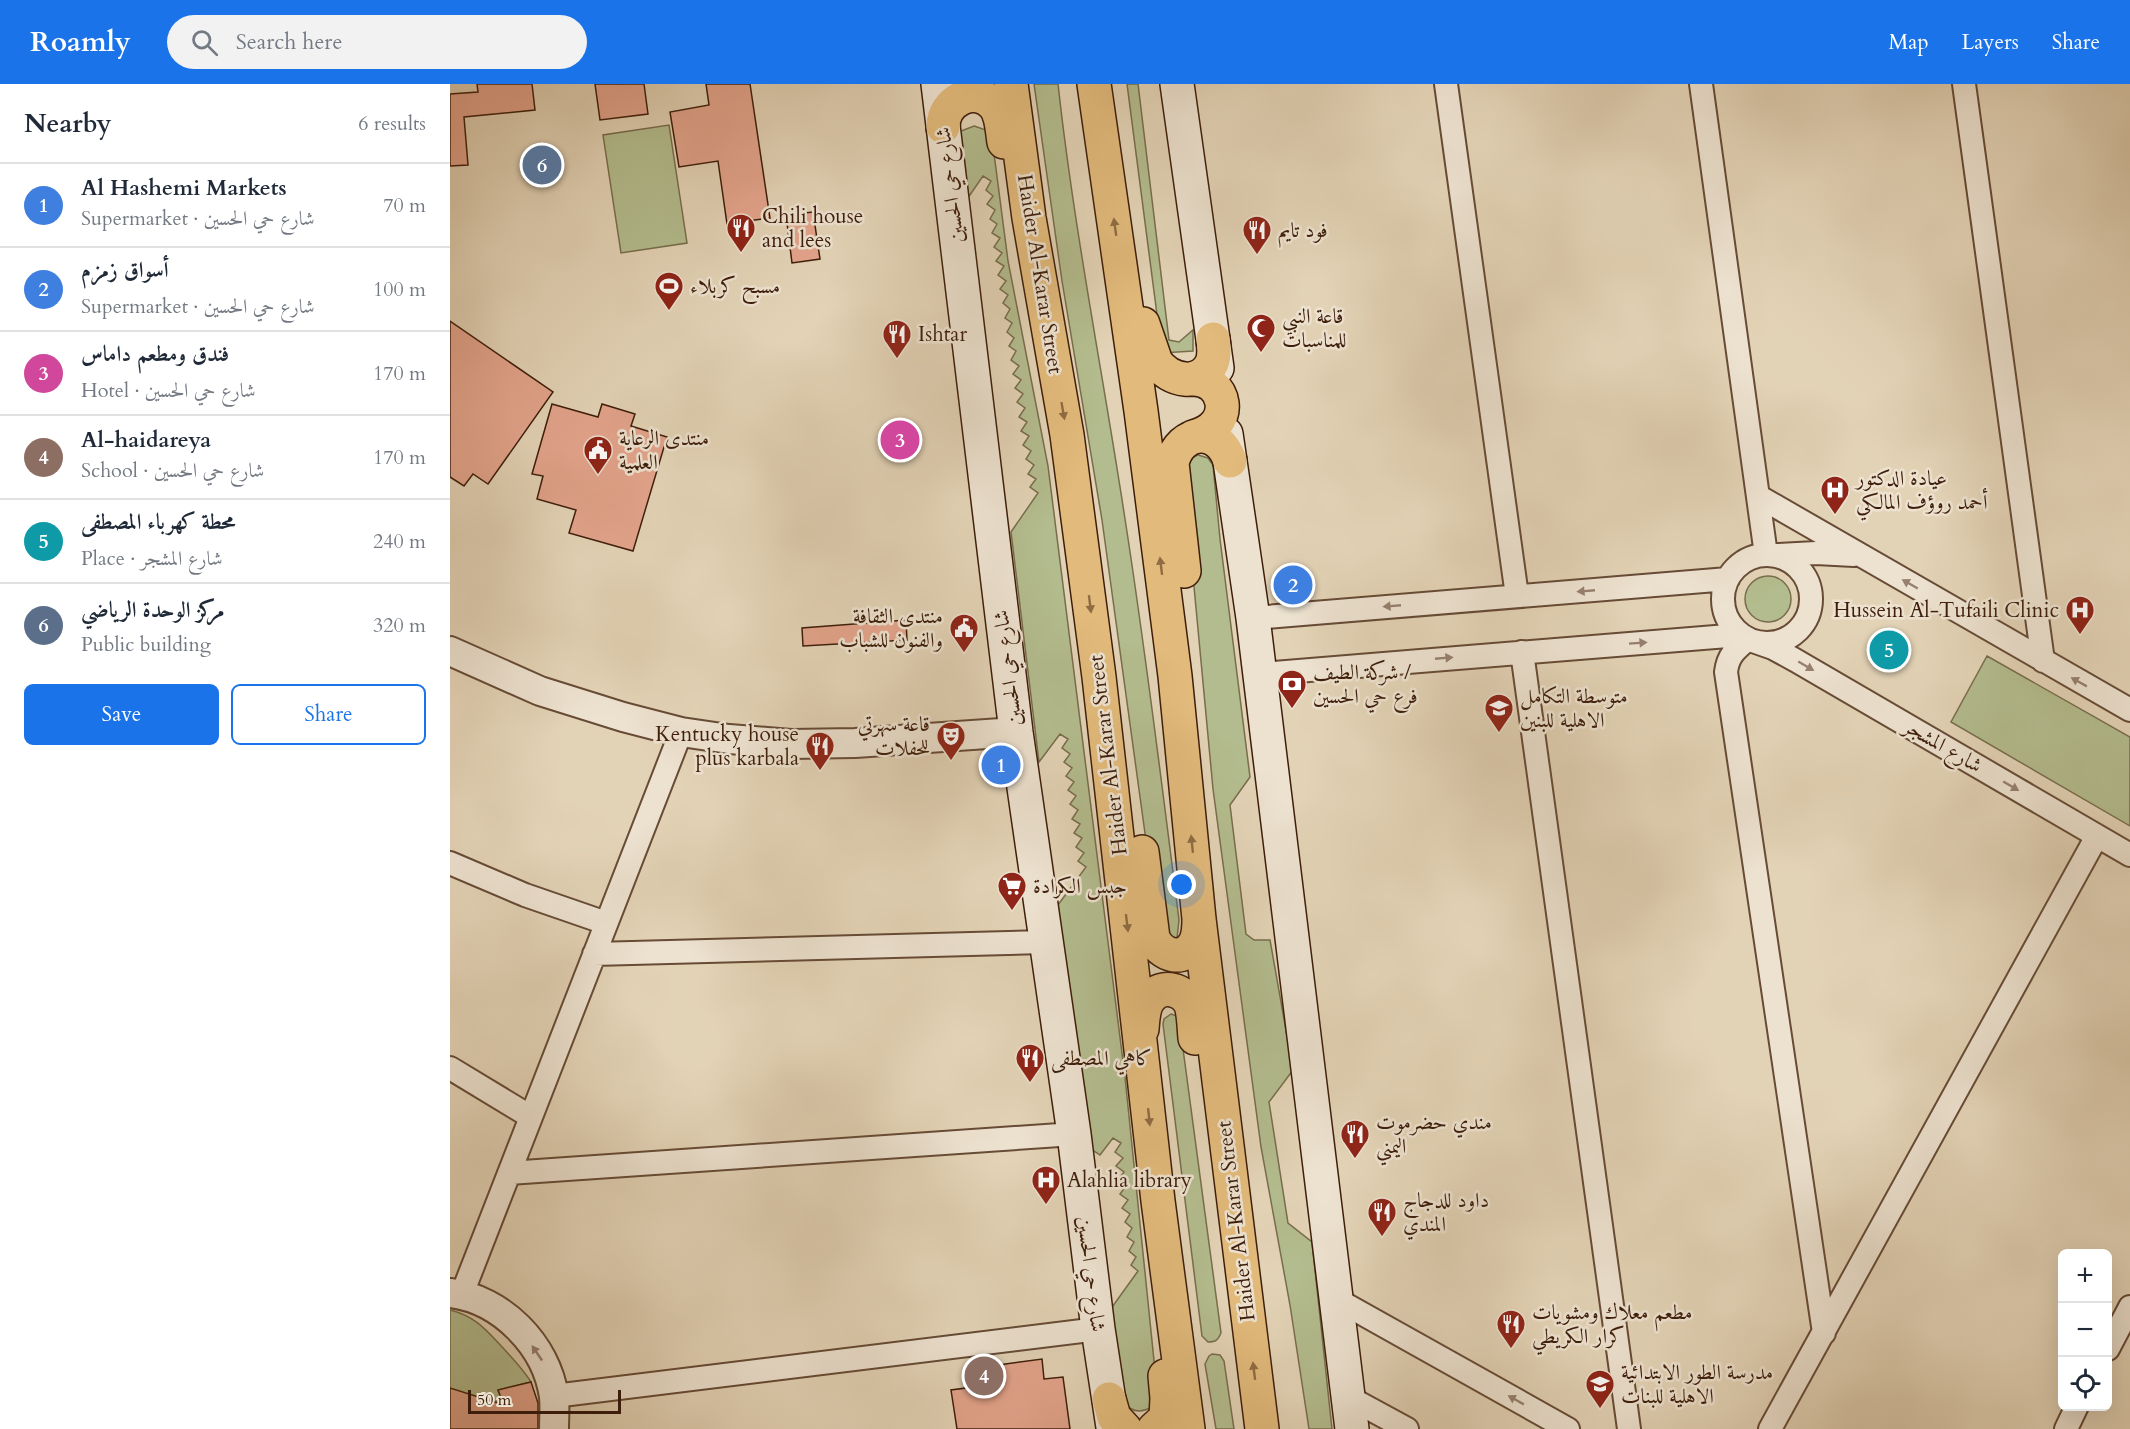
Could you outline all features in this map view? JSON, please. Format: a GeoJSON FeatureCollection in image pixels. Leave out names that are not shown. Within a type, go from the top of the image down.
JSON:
{"type":"FeatureCollection","features":[{"type":"Feature","properties":{"kind":"highway"},"geometry":{"type":"LineString","coordinates":[[940,84],[956,95],[972,95],[988,100],[999,113],[1011,181],[1029,218]]}},
{"type":"Feature","properties":{"kind":"highway","name":"Haider Al-Karar Street"},"geometry":{"type":"LineString","coordinates":[[1011,84],[1029,218],[1067,435],[1099,677],[1158,1201],[1188,1429]]}},
{"type":"Feature","properties":{"kind":"highway","name":"Haider Al-Karar Street"},"geometry":{"type":"LineString","coordinates":[[1094,84],[1121,266],[1175,676],[1199,919],[1242,1277],[1263,1424]]}},
{"type":"Feature","properties":{"kind":"highway"},"geometry":{"type":"LineString","coordinates":[[943,128],[943,119],[950,105],[963,97],[972,95]]}},
{"type":"Feature","properties":{"kind":"highway"},"geometry":{"type":"LineString","coordinates":[[1121,266],[1156,362],[1176,378],[1204,381],[1211,385],[1217,391],[1222,405],[1215,428],[1179,446],[1174,452],[1172,463],[1186,602],[1185,634],[1175,676]]}},
{"type":"Feature","properties":{"kind":"highway"},"geometry":{"type":"LineString","coordinates":[[1191,379],[1205,372],[1211,364],[1214,357],[1214,339]]}},
{"type":"Feature","properties":{"kind":"highway"},"geometry":{"type":"LineString","coordinates":[[1193,437],[1209,437],[1217,441],[1227,453],[1230,461]]}},
{"type":"Feature","properties":{"kind":"highway"},"geometry":{"type":"LineString","coordinates":[[1099,677],[1111,697],[1125,736],[1153,938],[1157,946],[1172,955],[1181,955],[1189,951],[1198,935],[1199,919]]}},
{"type":"Feature","properties":{"kind":"highway"},"geometry":{"type":"LineString","coordinates":[[1141,1044],[1144,1013],[1151,997],[1164,989],[1172,990],[1186,998],[1191,1005],[1213,1179],[1232,1252],[1242,1277]]}},
{"type":"Feature","properties":{"kind":"highway"},"geometry":{"type":"LineString","coordinates":[[1154,1429],[1166,1418],[1167,1410],[1153,1249],[1153,1227],[1158,1201]]}},
{"type":"Feature","properties":{"kind":"highway"},"geometry":{"type":"LineString","coordinates":[[1111,1414],[1125,1429]]}},
{"type":"Feature","properties":{"kind":"main road","name":"شارع حي الحسين"},"geometry":{"type":"LineString","coordinates":[[940,84],[943,128],[1016,732],[1074,1134],[1111,1414]]}},
{"type":"Feature","properties":{"kind":"main road"},"geometry":{"type":"LineString","coordinates":[[1177,84],[1253,618],[1352,1429]]}},
{"type":"Feature","properties":{"kind":"street"},"geometry":{"type":"LineString","coordinates":[[1446,84],[1517,596]]}},
{"type":"Feature","properties":{"kind":"street"},"geometry":{"type":"LineString","coordinates":[[1701,84],[1768,555]]}},
{"type":"Feature","properties":{"kind":"street"},"geometry":{"type":"LineString","coordinates":[[1964,84],[2043,661]]}},
{"type":"Feature","properties":{"kind":"street"},"geometry":{"type":"LineString","coordinates":[[1758,496],[2130,710]]}},
{"type":"Feature","properties":{"kind":"street"},"geometry":{"type":"LineString","coordinates":[[1747,638],[1732,626],[1724,609],[1724,591],[1728,579],[1744,562],[1768,555],[1816,553],[1861,556]]}},
{"type":"Feature","properties":{"kind":"street"},"geometry":{"type":"LineString","coordinates":[[1260,674],[1522,652],[1747,638],[1767,644],[1780,642],[1793,636],[1802,627],[1809,615],[1812,601],[1805,575],[1796,565],[1784,558],[1768,555]]}},
{"type":"Feature","properties":{"kind":"street"},"geometry":{"type":"LineString","coordinates":[[1253,618],[1728,579]]}},
{"type":"Feature","properties":{"kind":"street"},"geometry":{"type":"LineString","coordinates":[[1747,638],[1728,660],[1726,672],[1824,1333]]}},
{"type":"Feature","properties":{"kind":"street","name":"شارع المشجر"},"geometry":{"type":"LineString","coordinates":[[1747,638],[1789,656],[2130,855]]}},
{"type":"Feature","properties":{"kind":"street"},"geometry":{"type":"LineString","coordinates":[[450,651],[540,691],[681,732],[729,739],[791,744],[855,743],[1016,732]]}},
{"type":"Feature","properties":{"kind":"street"},"geometry":{"type":"LineString","coordinates":[[1522,652],[1629,1429]]}},
{"type":"Feature","properties":{"kind":"street"},"geometry":{"type":"LineString","coordinates":[[554,1429],[554,1396],[543,1361],[523,1331],[495,1308],[454,1291],[509,1173],[681,732]]}},
{"type":"Feature","properties":{"kind":"street"},"geometry":{"type":"LineString","coordinates":[[1770,1429],[2097,836]]}},
{"type":"Feature","properties":{"kind":"street"},"geometry":{"type":"LineString","coordinates":[[450,863],[525,895],[606,923]]}},
{"type":"Feature","properties":{"kind":"street"},"geometry":{"type":"LineString","coordinates":[[594,954],[1045,942]]}},
{"type":"Feature","properties":{"kind":"street"},"geometry":{"type":"LineString","coordinates":[[450,1068],[531,1117]]}},
{"type":"Feature","properties":{"kind":"street"},"geometry":{"type":"LineString","coordinates":[[509,1173],[1074,1134]]}},
{"type":"Feature","properties":{"kind":"street"},"geometry":{"type":"LineString","coordinates":[[1336,1299],[1568,1429]]}},
{"type":"Feature","properties":{"kind":"street"},"geometry":{"type":"LineString","coordinates":[[2112,1341],[2130,1307]]}},
{"type":"Feature","properties":{"kind":"street"},"geometry":{"type":"LineString","coordinates":[[554,1396],[1098,1329]]}},
{"type":"Feature","properties":{"kind":"street"},"geometry":{"type":"LineString","coordinates":[[1348,1397],[1407,1429]]}},
{"type":"Feature","properties":{"kind":"street"},"geometry":{"type":"LineString","coordinates":[[2066,1429],[2075,1411]]}},
{"type":"Feature","properties":{"kind":"green space"},"geometry":{"type":"Polygon","coordinates":[[[1034,84],[1058,84],[1080,248],[1125,519],[1154,720],[1179,920],[1177,938],[1171,942],[1158,928],[1102,520],[1062,281],[1034,84]]]}},
{"type":"Feature","properties":{"kind":"green space"},"geometry":{"type":"Polygon","coordinates":[[[1127,84],[1138,84],[1169,340],[1179,342],[1193,330],[1193,351],[1162,353],[1127,84]]]}},
{"type":"Feature","properties":{"kind":"green space"},"geometry":{"type":"Polygon","coordinates":[[[669,125],[687,243],[621,253],[603,135],[669,125]]]}},
{"type":"Feature","properties":{"kind":"green space"},"geometry":{"type":"Polygon","coordinates":[[[974,126],[986,130],[993,146],[1008,261],[1048,466],[1125,1077],[1157,1390],[1152,1407],[1140,1411],[1133,1410],[1124,1401],[1110,1310],[1138,1271],[1131,1265],[1136,1257],[1129,1251],[1134,1242],[1127,1237],[1132,1228],[1125,1222],[1130,1214],[1122,1208],[1128,1200],[1120,1194],[1126,1186],[1118,1180],[1124,1172],[1116,1166],[1123,1158],[1115,1152],[1121,1143],[1113,1138],[1100,1155],[1088,1147],[1058,905],[1086,867],[1078,861],[1084,853],[1076,847],[1082,838],[1074,833],[1080,824],[1072,819],[1078,810],[1070,804],[1076,796],[1068,790],[1074,782],[1066,776],[1072,768],[1064,762],[1070,754],[1062,748],[1068,739],[1060,734],[1039,762],[1011,532],[1038,493],[1030,487],[1036,479],[1028,474],[1034,465],[1026,459],[1031,451],[1023,445],[1029,436],[1021,431],[1027,422],[1019,417],[1025,408],[1017,402],[1023,394],[1015,388],[1021,380],[1013,374],[1019,366],[1011,360],[1016,351],[1009,346],[1014,338],[1007,332],[1012,323],[1005,318],[1010,309],[1003,303],[1008,295],[1000,289],[1006,281],[998,275],[1004,266],[996,261],[1002,253],[994,247],[1000,238],[992,233],[997,224],[990,219],[995,210],[987,204],[993,196],[986,190],[991,181],[983,176],[963,205],[958,139],[961,131],[974,126]]]}},
{"type":"Feature","properties":{"kind":"green space"},"geometry":{"type":"Polygon","coordinates":[[[1198,455],[1208,458],[1213,465],[1250,777],[1230,805],[1246,934],[1254,940],[1270,940],[1293,1070],[1269,1102],[1288,1223],[1312,1242],[1332,1429],[1309,1429],[1290,1305],[1261,1147],[1213,789],[1184,480],[1191,458],[1198,455]]]}},
{"type":"Feature","properties":{"kind":"green space"},"geometry":{"type":"Polygon","coordinates":[[[1768,576],[1784,583],[1791,599],[1784,615],[1768,622],[1752,615],[1745,599],[1752,583],[1768,576]]]}},
{"type":"Feature","properties":{"kind":"green space"},"geometry":{"type":"Polygon","coordinates":[[[1987,656],[2130,737],[2130,826],[1951,722],[1987,656]]]}},
{"type":"Feature","properties":{"kind":"green space"},"geometry":{"type":"Polygon","coordinates":[[[1171,1014],[1177,1016],[1181,1034],[1221,1333],[1216,1340],[1211,1342],[1202,1336],[1163,1024],[1164,1019],[1171,1014]]]}},
{"type":"Feature","properties":{"kind":"green space"},"geometry":{"type":"Polygon","coordinates":[[[450,1310],[467,1316],[480,1325],[515,1361],[531,1382],[498,1390],[501,1399],[454,1429],[450,1429],[450,1310]]]}},
{"type":"Feature","properties":{"kind":"green space"},"geometry":{"type":"Polygon","coordinates":[[[1212,1354],[1220,1355],[1224,1361],[1234,1429],[1216,1429],[1205,1364],[1212,1354]]]}},
{"type":"Feature","properties":{"kind":"building"},"geometry":{"type":"Polygon","coordinates":[[[477,84],[532,84],[535,110],[464,117],[468,165],[450,166],[450,94],[478,92],[477,84]]]}},
{"type":"Feature","properties":{"kind":"building"},"geometry":{"type":"Polygon","coordinates":[[[595,84],[644,84],[648,114],[600,120],[595,84]]]}},
{"type":"Feature","properties":{"kind":"building"},"geometry":{"type":"Polygon","coordinates":[[[706,84],[750,84],[770,218],[727,224],[718,161],[679,167],[670,112],[709,105],[706,84]]]}},
{"type":"Feature","properties":{"kind":"building"},"geometry":{"type":"Polygon","coordinates":[[[813,212],[820,259],[792,263],[786,215],[813,212]]]}},
{"type":"Feature","properties":{"kind":"building"},"geometry":{"type":"Polygon","coordinates":[[[450,321],[553,392],[488,484],[473,474],[464,486],[450,477],[450,321]]]}},
{"type":"Feature","properties":{"kind":"building"},"geometry":{"type":"Polygon","coordinates":[[[552,404],[598,417],[602,404],[635,414],[631,426],[667,437],[633,551],[569,533],[576,510],[537,499],[543,476],[532,474],[552,404]]]}},
{"type":"Feature","properties":{"kind":"building"},"geometry":{"type":"Polygon","coordinates":[[[906,620],[907,640],[803,646],[802,628],[906,620]]]}},
{"type":"Feature","properties":{"kind":"building"},"geometry":{"type":"Polygon","coordinates":[[[1042,1359],[1044,1379],[1063,1377],[1070,1429],[957,1429],[951,1390],[973,1387],[970,1369],[1042,1359]]]}},
{"type":"Feature","properties":{"kind":"building"},"geometry":{"type":"Polygon","coordinates":[[[531,1382],[538,1403],[538,1429],[450,1429],[450,1388],[504,1405],[498,1390],[531,1382]]]}},
{"type":"Feature","properties":{"kind":"place","name":"مركز الوحدة الرياضي"},"geometry":{"type":"Point","coordinates":[542,165]}},
{"type":"Feature","properties":{"kind":"place","name":"Chili house and lees"},"geometry":{"type":"Point","coordinates":[741,254]}},
{"type":"Feature","properties":{"kind":"place","name":"فود تايم"},"geometry":{"type":"Point","coordinates":[1257,256]}},
{"type":"Feature","properties":{"kind":"place","name":"مسبح كربلاء"},"geometry":{"type":"Point","coordinates":[669,312]}},
{"type":"Feature","properties":{"kind":"place","name":"قاعة النبي للمناسبات"},"geometry":{"type":"Point","coordinates":[1261,354]}},
{"type":"Feature","properties":{"kind":"place","name":"Ishtar"},"geometry":{"type":"Point","coordinates":[897,360]}},
{"type":"Feature","properties":{"kind":"place","name":"فندق ومطعم داماس"},"geometry":{"type":"Point","coordinates":[900,440]}},
{"type":"Feature","properties":{"kind":"place","name":"منتدى الرعاية العلمية"},"geometry":{"type":"Point","coordinates":[598,476]}},
{"type":"Feature","properties":{"kind":"place","name":"عيادة الدكتور أحمد روؤف المالكي"},"geometry":{"type":"Point","coordinates":[1835,516]}},
{"type":"Feature","properties":{"kind":"place","name":"أسواق زمزم"},"geometry":{"type":"Point","coordinates":[1293,585]}},
{"type":"Feature","properties":{"kind":"place","name":"Hussein Al-Tufaili Clinic"},"geometry":{"type":"Point","coordinates":[2080,636]}},
{"type":"Feature","properties":{"kind":"place","name":"محطة كهرباء المصطفى"},"geometry":{"type":"Point","coordinates":[1889,650]}},
{"type":"Feature","properties":{"kind":"place","name":"منتدى الثقافة والفنون للشباب"},"geometry":{"type":"Point","coordinates":[964,654]}},
{"type":"Feature","properties":{"kind":"place","name":"شركة الطيف / فرع حي الحسين"},"geometry":{"type":"Point","coordinates":[1292,710]}},
{"type":"Feature","properties":{"kind":"place","name":"متوسطة التكامل الاهلية للبنين"},"geometry":{"type":"Point","coordinates":[1499,734]}},
{"type":"Feature","properties":{"kind":"place","name":"قاعة سهرتي للحفلات"},"geometry":{"type":"Point","coordinates":[951,762]}},
{"type":"Feature","properties":{"kind":"place","name":"Al Hashemi Markets"},"geometry":{"type":"Point","coordinates":[1001,765]}},
{"type":"Feature","properties":{"kind":"place","name":"Kentucky house plus karbala"},"geometry":{"type":"Point","coordinates":[820,772]}},
{"type":"Feature","properties":{"kind":"place","name":"جبس الكرادة"},"geometry":{"type":"Point","coordinates":[1012,912]}},
{"type":"Feature","properties":{"kind":"place","name":"كاهي المصطفى"},"geometry":{"type":"Point","coordinates":[1030,1084]}},
{"type":"Feature","properties":{"kind":"place","name":"مندي حضرموت اليمني"},"geometry":{"type":"Point","coordinates":[1355,1160]}},
{"type":"Feature","properties":{"kind":"place","name":"Alahlia library"},"geometry":{"type":"Point","coordinates":[1046,1206]}},
{"type":"Feature","properties":{"kind":"place","name":"داود للدجاج المندي"},"geometry":{"type":"Point","coordinates":[1382,1238]}},
{"type":"Feature","properties":{"kind":"place","name":"مطعم معلاك ومشويات كرار الكريطي"},"geometry":{"type":"Point","coordinates":[1511,1350]}},
{"type":"Feature","properties":{"kind":"place","name":"Al-haidareya"},"geometry":{"type":"Point","coordinates":[984,1376]}},
{"type":"Feature","properties":{"kind":"place","name":"مدرسة الطور الابتدائية الاهلية للبنات"},"geometry":{"type":"Point","coordinates":[1600,1410]}}]}
